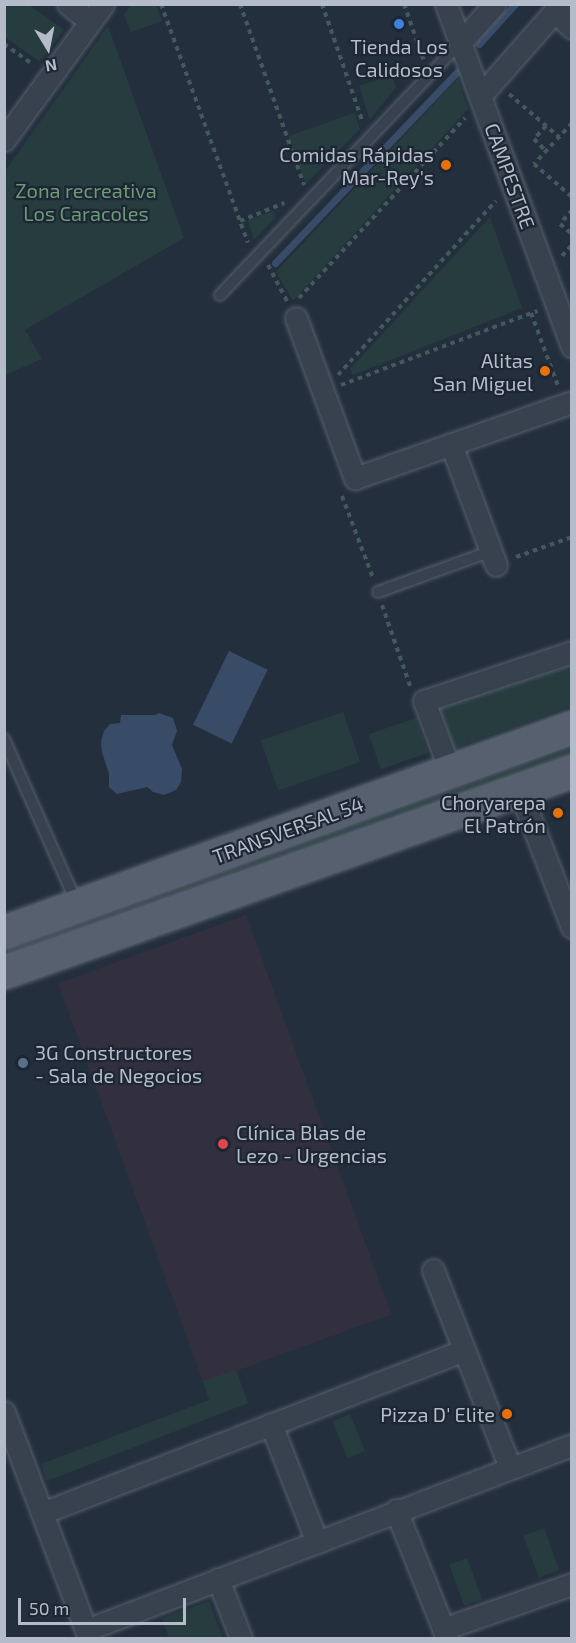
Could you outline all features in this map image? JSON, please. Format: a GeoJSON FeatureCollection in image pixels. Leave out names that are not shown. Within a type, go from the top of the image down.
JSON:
{"type":"FeatureCollection","features":[{"type":"Feature","properties":{"kind":"main road","name":"TRANSVERSAL 54"},"geometry":{"type":"LineString","coordinates":[[4,932],[572,727]]}},
{"type":"Feature","properties":{"kind":"main road","name":"TRANSVERSAL 54"},"geometry":{"type":"LineString","coordinates":[[4,972],[572,771]]}},
{"type":"Feature","properties":{"kind":"street"},"geometry":{"type":"LineString","coordinates":[[4,140],[96,13],[68,4]]}},
{"type":"Feature","properties":{"kind":"street","name":"CAMPESTRE"},"geometry":{"type":"LineString","coordinates":[[446,4],[460,43],[485,92],[513,182],[572,347]]}},
{"type":"Feature","properties":{"kind":"street"},"geometry":{"type":"LineString","coordinates":[[460,43],[495,4]]}},
{"type":"Feature","properties":{"kind":"street"},"geometry":{"type":"LineString","coordinates":[[485,92],[557,8],[572,28]]}},
{"type":"Feature","properties":{"kind":"street"},"geometry":{"type":"LineString","coordinates":[[293,312],[355,478],[568,403]]}},
{"type":"Feature","properties":{"kind":"street"},"geometry":{"type":"LineString","coordinates":[[451,444],[494,558]]}},
{"type":"Feature","properties":{"kind":"street"},"geometry":{"type":"LineString","coordinates":[[450,770],[424,700],[572,652]]}},
{"type":"Feature","properties":{"kind":"street"},"geometry":{"type":"LineString","coordinates":[[519,789],[572,927]]}},
{"type":"Feature","properties":{"kind":"street"},"geometry":{"type":"LineString","coordinates":[[433,1270],[510,1468]]}},
{"type":"Feature","properties":{"kind":"street"},"geometry":{"type":"LineString","coordinates":[[42,1513],[464,1350]]}},
{"type":"Feature","properties":{"kind":"street"},"geometry":{"type":"LineString","coordinates":[[4,1412],[87,1634],[218,1579],[572,1445]]}},
{"type":"Feature","properties":{"kind":"street"},"geometry":{"type":"LineString","coordinates":[[271,1424],[317,1542]]}},
{"type":"Feature","properties":{"kind":"street"},"geometry":{"type":"LineString","coordinates":[[396,1510],[445,1634],[571,1586]]}},
{"type":"Feature","properties":{"kind":"street"},"geometry":{"type":"LineString","coordinates":[[218,1579],[241,1638]]}},
{"type":"Feature","properties":{"kind":"lane"},"geometry":{"type":"LineString","coordinates":[[220,295],[460,43]]}},
{"type":"Feature","properties":{"kind":"lane"},"geometry":{"type":"LineString","coordinates":[[378,592],[494,558]]}},
{"type":"Feature","properties":{"kind":"lane"},"geometry":{"type":"LineString","coordinates":[[4,739],[78,907]]}},
{"type":"Feature","properties":{"kind":"path"},"geometry":{"type":"LineString","coordinates":[[161,4],[251,251]]}},
{"type":"Feature","properties":{"kind":"path"},"geometry":{"type":"LineString","coordinates":[[240,4],[307,194]]}},
{"type":"Feature","properties":{"kind":"path"},"geometry":{"type":"LineString","coordinates":[[322,4],[366,130]]}},
{"type":"Feature","properties":{"kind":"path"},"geometry":{"type":"LineString","coordinates":[[404,4],[424,61]]}},
{"type":"Feature","properties":{"kind":"path"},"geometry":{"type":"LineString","coordinates":[[4,44],[49,76]]}},
{"type":"Feature","properties":{"kind":"path"},"geometry":{"type":"LineString","coordinates":[[293,312],[485,92],[546,126],[559,137]]}},
{"type":"Feature","properties":{"kind":"path"},"geometry":{"type":"LineString","coordinates":[[572,123],[534,164],[572,197]]}},
{"type":"Feature","properties":{"kind":"path"},"geometry":{"type":"LineString","coordinates":[[546,126],[534,140],[546,151]]}},
{"type":"Feature","properties":{"kind":"path"},"geometry":{"type":"LineString","coordinates":[[324,391],[513,182]]}},
{"type":"Feature","properties":{"kind":"path"},"geometry":{"type":"LineString","coordinates":[[240,221],[288,201]]}},
{"type":"Feature","properties":{"kind":"path"},"geometry":{"type":"LineString","coordinates":[[572,210],[560,224],[572,234]]}},
{"type":"Feature","properties":{"kind":"path"},"geometry":{"type":"LineString","coordinates":[[265,260],[279,286]]}},
{"type":"Feature","properties":{"kind":"path"},"geometry":{"type":"LineString","coordinates":[[324,391],[556,304]]}},
{"type":"Feature","properties":{"kind":"path"},"geometry":{"type":"LineString","coordinates":[[531,313],[568,403]]}},
{"type":"Feature","properties":{"kind":"path"},"geometry":{"type":"LineString","coordinates":[[494,558],[572,537]]}},
{"type":"Feature","properties":{"kind":"shaded area","name":"Clínica Blas de Lezo - Urgencias"},"geometry":{"type":"Polygon","coordinates":[[[246,915],[391,1314],[203,1383],[58,983],[246,915]]]}},
{"type":"Feature","properties":{"kind":"green space"},"geometry":{"type":"Polygon","coordinates":[[[5,4],[29,5],[64,30],[40,62],[5,37],[5,4]]]}},
{"type":"Feature","properties":{"kind":"green space"},"geometry":{"type":"Polygon","coordinates":[[[132,4],[156,5],[162,21],[131,32],[124,15],[132,4]]]}},
{"type":"Feature","properties":{"kind":"green space","name":"Zona recreativa Los Caracoles"},"geometry":{"type":"Polygon","coordinates":[[[108,26],[184,238],[25,330],[42,359],[5,375],[5,171],[108,26]]]}},
{"type":"Feature","properties":{"kind":"green space"},"geometry":{"type":"Polygon","coordinates":[[[392,75],[396,87],[370,120],[359,86],[392,75]]]}},
{"type":"Feature","properties":{"kind":"green space"},"geometry":{"type":"Polygon","coordinates":[[[458,78],[468,109],[293,301],[276,272],[458,78]]]}},
{"type":"Feature","properties":{"kind":"green space"},"geometry":{"type":"Polygon","coordinates":[[[354,113],[360,129],[306,184],[289,136],[354,113]]]}},
{"type":"Feature","properties":{"kind":"green space"},"geometry":{"type":"Polygon","coordinates":[[[273,211],[276,217],[254,240],[248,220],[273,211]]]}},
{"type":"Feature","properties":{"kind":"green space"},"geometry":{"type":"Polygon","coordinates":[[[490,217],[522,308],[353,375],[350,369],[490,217]]]}},
{"type":"Feature","properties":{"kind":"green space"},"geometry":{"type":"Polygon","coordinates":[[[571,661],[571,706],[452,749],[435,706],[571,661]]]}},
{"type":"Feature","properties":{"kind":"green space"},"geometry":{"type":"Polygon","coordinates":[[[343,712],[360,762],[278,790],[261,740],[343,712]]]}},
{"type":"Feature","properties":{"kind":"green space"},"geometry":{"type":"Polygon","coordinates":[[[416,718],[428,753],[381,769],[369,734],[416,718]]]}},
{"type":"Feature","properties":{"kind":"green space"},"geometry":{"type":"Polygon","coordinates":[[[571,748],[571,758],[5,959],[4,947],[571,748]]]}},
{"type":"Feature","properties":{"kind":"green space"},"geometry":{"type":"Polygon","coordinates":[[[236,1370],[248,1403],[47,1481],[41,1464],[209,1400],[203,1381],[236,1370]]]}},
{"type":"Feature","properties":{"kind":"green space"},"geometry":{"type":"Polygon","coordinates":[[[350,1414],[365,1451],[347,1458],[332,1421],[350,1414]]]}},
{"type":"Feature","properties":{"kind":"green space"},"geometry":{"type":"Polygon","coordinates":[[[544,1528],[559,1570],[539,1578],[523,1536],[544,1528]]]}},
{"type":"Feature","properties":{"kind":"green space"},"geometry":{"type":"Polygon","coordinates":[[[467,1558],[482,1599],[464,1606],[449,1564],[467,1558]]]}},
{"type":"Feature","properties":{"kind":"green space"},"geometry":{"type":"Polygon","coordinates":[[[209,1601],[223,1638],[169,1638],[162,1618],[209,1601]]]}},
{"type":"Feature","properties":{"kind":"water"},"geometry":{"type":"Polygon","coordinates":[[[229,651],[268,670],[232,744],[193,725],[229,651]]]}},
{"type":"Feature","properties":{"kind":"water"},"geometry":{"type":"Polygon","coordinates":[[[159,713],[173,718],[177,731],[172,745],[182,769],[181,782],[176,790],[164,795],[153,792],[147,787],[117,794],[109,787],[109,774],[101,742],[104,731],[110,724],[120,723],[121,715],[159,713]]]}},
{"type":"Feature","properties":{"kind":"waterway"},"geometry":{"type":"LineString","coordinates":[[479,44],[515,4]]}},
{"type":"Feature","properties":{"kind":"waterway"},"geometry":{"type":"LineString","coordinates":[[275,263],[457,72]]}},
{"type":"Feature","properties":{"kind":"place","name":"Tienda Los Calidosos"},"geometry":{"type":"Point","coordinates":[399,24]}},
{"type":"Feature","properties":{"kind":"place","name":"Comidas Rápidas Mar-Rey's"},"geometry":{"type":"Point","coordinates":[446,165]}},
{"type":"Feature","properties":{"kind":"place","name":"Alitas San Miguel"},"geometry":{"type":"Point","coordinates":[545,371]}},
{"type":"Feature","properties":{"kind":"place","name":"Choryarepa El Patrón"},"geometry":{"type":"Point","coordinates":[558,813]}},
{"type":"Feature","properties":{"kind":"place","name":"3G Constructores - Sala de Negocios"},"geometry":{"type":"Point","coordinates":[23,1063]}},
{"type":"Feature","properties":{"kind":"place","name":"Clínica Blas de Lezo - Urgencias"},"geometry":{"type":"Point","coordinates":[223,1144]}},
{"type":"Feature","properties":{"kind":"place","name":"Pizza D' Elite"},"geometry":{"type":"Point","coordinates":[507,1414]}}]}
